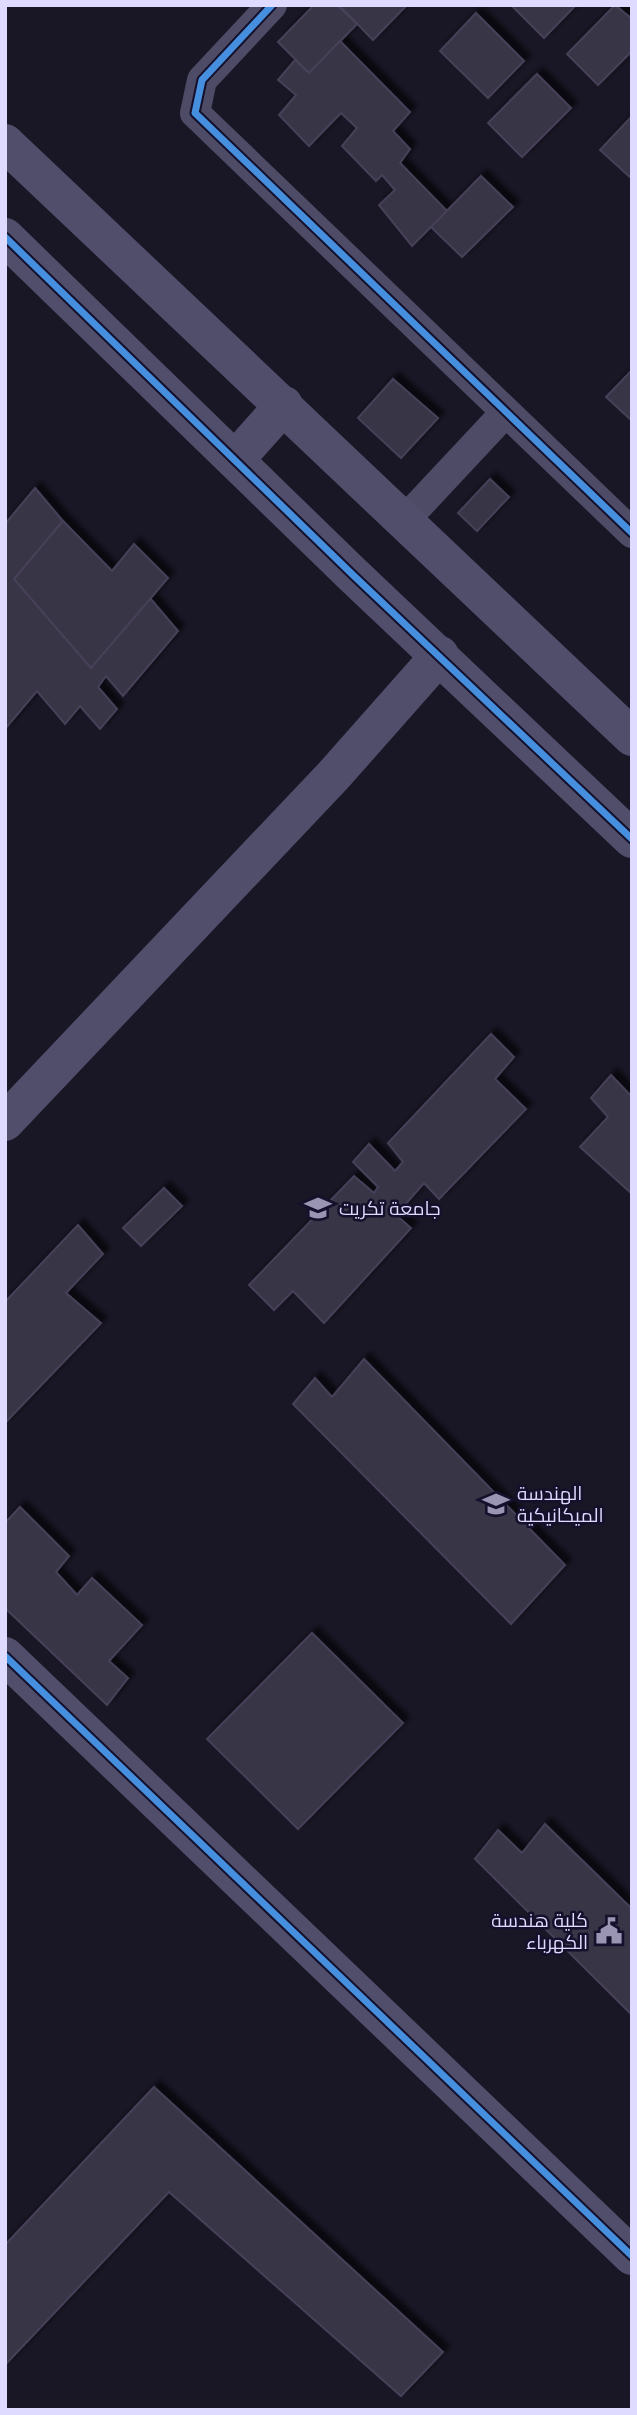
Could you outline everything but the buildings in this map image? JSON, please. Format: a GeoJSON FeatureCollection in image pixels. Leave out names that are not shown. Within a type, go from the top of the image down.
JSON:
{"type":"FeatureCollection","features":[{"type":"Feature","properties":{"kind":"street"},"geometry":{"type":"LineString","coordinates":[[272,5],[202,80],[195,113],[505,414],[632,533]]}},
{"type":"Feature","properties":{"kind":"street"},"geometry":{"type":"LineString","coordinates":[[5,143],[632,737]]}},
{"type":"Feature","properties":{"kind":"street"},"geometry":{"type":"LineString","coordinates":[[5,237],[234,460],[632,839]]}},
{"type":"Feature","properties":{"kind":"street"},"geometry":{"type":"LineString","coordinates":[[234,460],[284,405]]}},
{"type":"Feature","properties":{"kind":"street"},"geometry":{"type":"LineString","coordinates":[[403,522],[505,414]]}},
{"type":"Feature","properties":{"kind":"street"},"geometry":{"type":"LineString","coordinates":[[5,1122],[333,776],[440,655]]}},
{"type":"Feature","properties":{"kind":"street"},"geometry":{"type":"LineString","coordinates":[[5,1656],[632,2256]]}},
{"type":"Feature","properties":{"kind":"cycle path"},"geometry":{"type":"LineString","coordinates":[[272,5],[202,80],[195,113],[632,533]]}},
{"type":"Feature","properties":{"kind":"cycle path"},"geometry":{"type":"LineString","coordinates":[[5,237],[353,575],[632,839]]}},
{"type":"Feature","properties":{"kind":"cycle path"},"geometry":{"type":"LineString","coordinates":[[5,1656],[632,2256]]}},
{"type":"Feature","properties":{"kind":"place","name":"جامعة تكريت"},"geometry":{"type":"Point","coordinates":[318,1208]}},
{"type":"Feature","properties":{"kind":"place","name":"الهندسة الميكانيكية"},"geometry":{"type":"Point","coordinates":[496,1504]}},
{"type":"Feature","properties":{"kind":"place","name":"كلية هندسة الكهرباء"},"geometry":{"type":"Point","coordinates":[609,1931]}}]}
